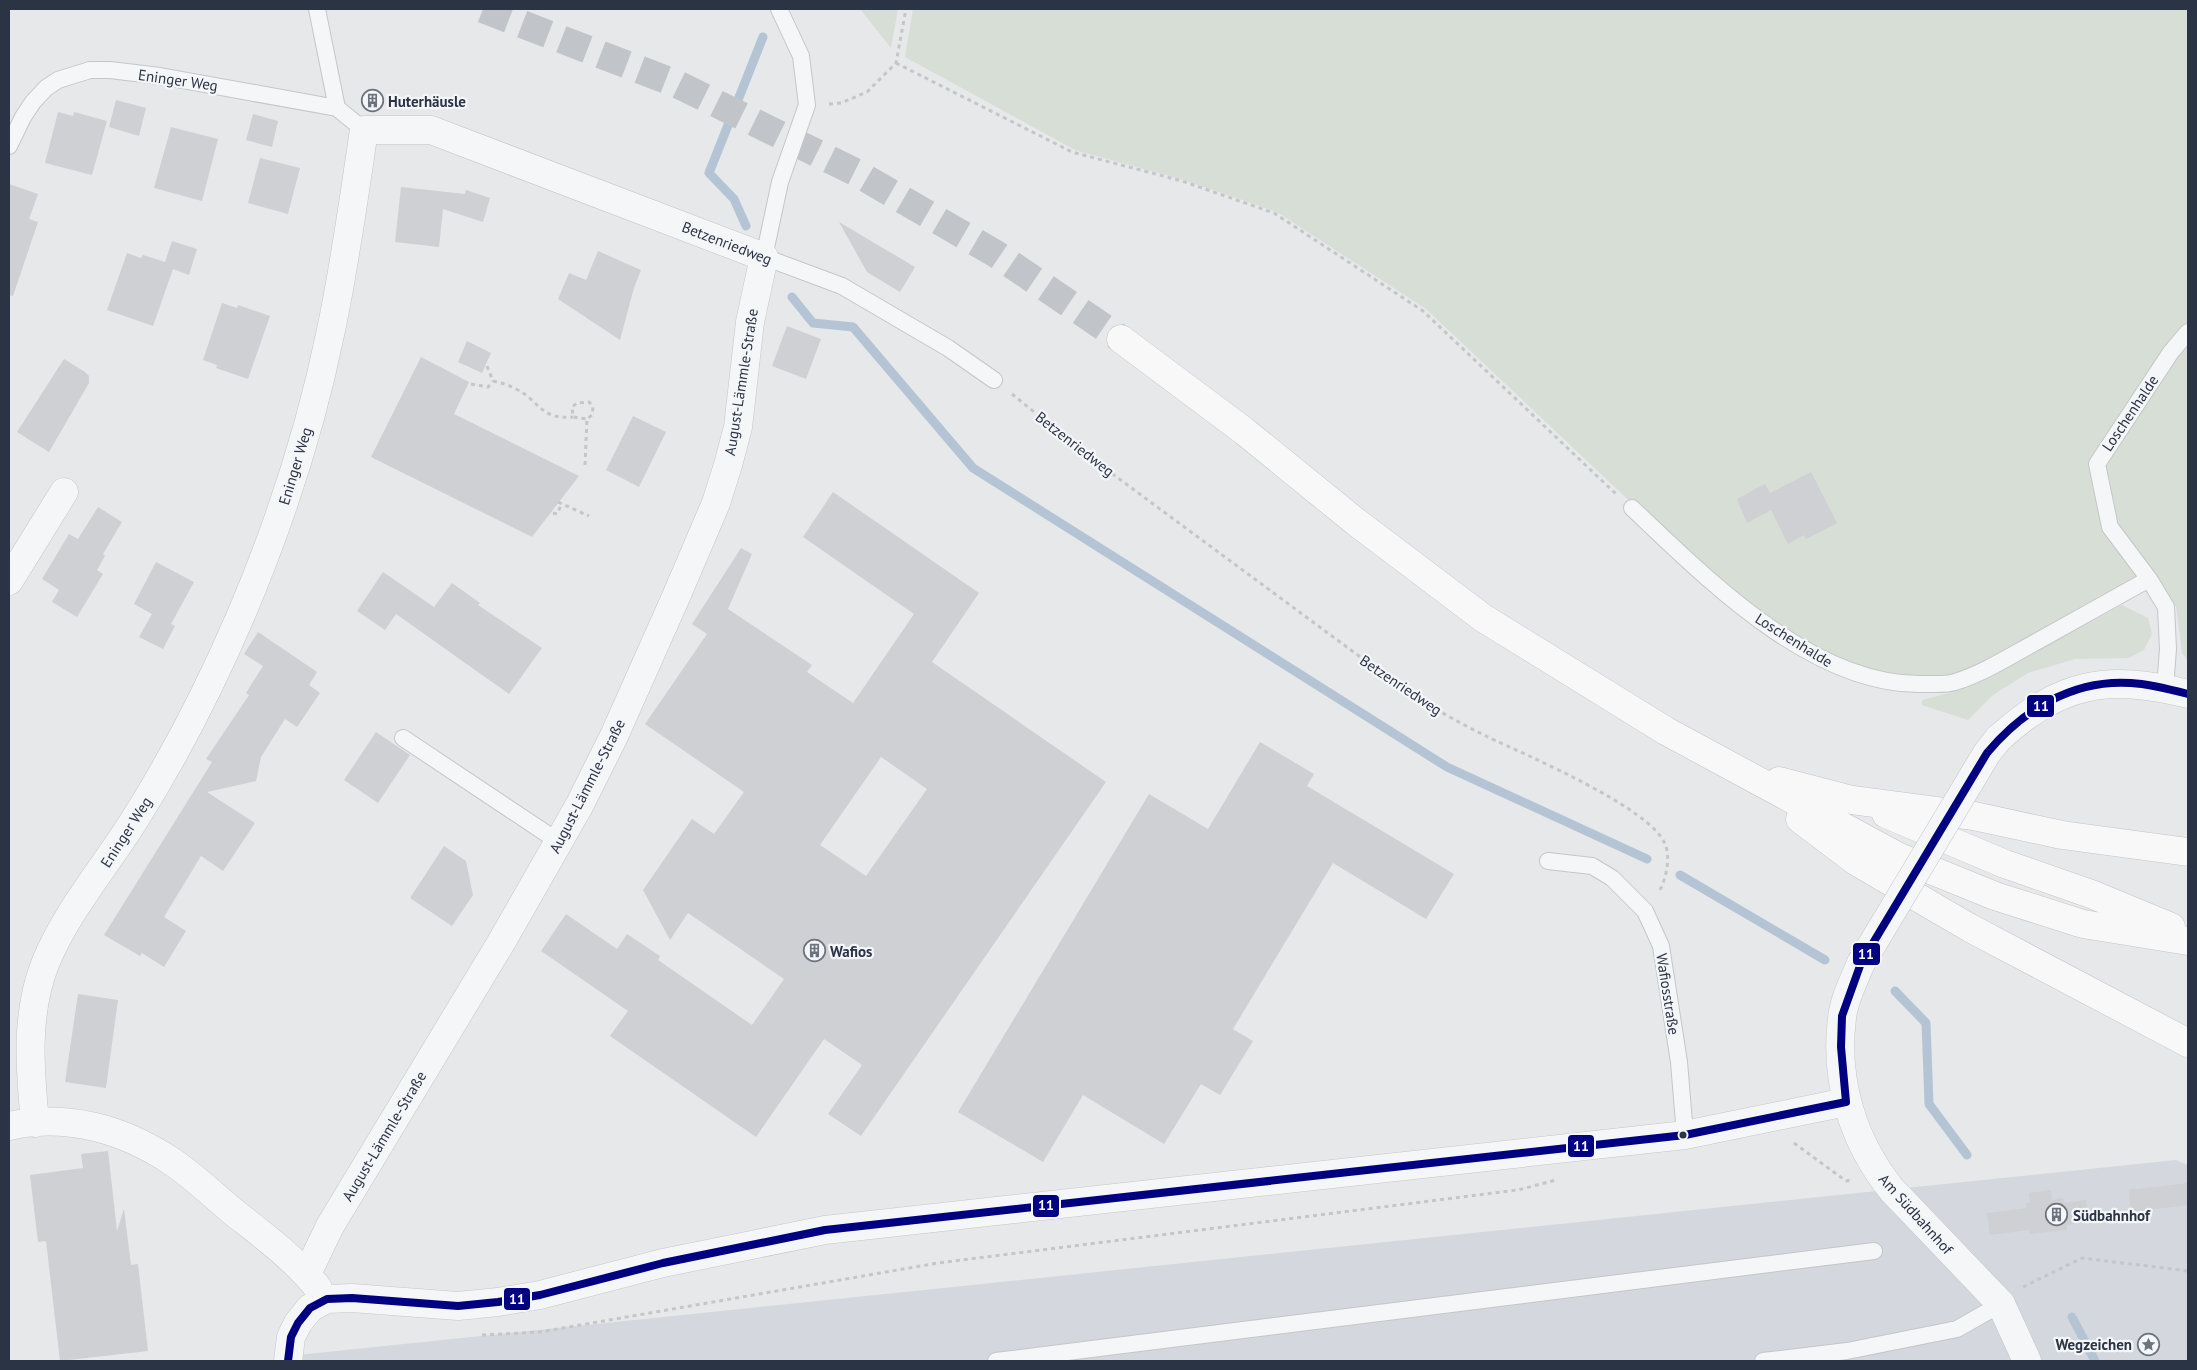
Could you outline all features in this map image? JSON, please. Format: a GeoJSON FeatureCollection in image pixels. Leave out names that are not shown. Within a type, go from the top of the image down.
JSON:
{"type":"FeatureCollection","features":[{"type":"Feature","properties":{"kind":"main road"},"geometry":{"type":"LineString","coordinates":[[1121,339],[1244,430],[1356,522],[1484,618],[1666,731],[1899,857],[1995,896],[2083,924],[2188,941]]}},
{"type":"Feature","properties":{"kind":"main road"},"geometry":{"type":"LineString","coordinates":[[1738,770],[1852,800],[1974,816],[2062,835],[2188,852]]}},
{"type":"Feature","properties":{"kind":"main road"},"geometry":{"type":"LineString","coordinates":[[1738,770],[1857,862],[1970,928],[2188,1043]]}},
{"type":"Feature","properties":{"kind":"main road"},"geometry":{"type":"LineString","coordinates":[[1852,800],[2005,864],[2090,894],[2188,934]]}},
{"type":"Feature","properties":{"kind":"street","name":"Betzenriedweg"},"geometry":{"type":"LineString","coordinates":[[364,130],[431,130],[764,257]]}},
{"type":"Feature","properties":{"kind":"street","name":"Eninger Weg"},"geometry":{"type":"LineString","coordinates":[[22,1124],[31,1066],[31,1032],[35,1002],[45,965],[61,932],[134,820],[173,755],[241,616],[285,500],[308,422],[331,330],[347,249],[364,130]]}},
{"type":"Feature","properties":{"kind":"street","name":"August-Lämmle-Straße"},"geometry":{"type":"LineString","coordinates":[[307,1274],[330,1226],[502,941],[559,842],[614,736],[716,503],[728,465],[738,427],[750,322],[764,257]]}},
{"type":"Feature","properties":{"kind":"street"},"geometry":{"type":"LineString","coordinates":[[9,581],[64,492]]}},
{"type":"Feature","properties":{"kind":"street","name":"Am Südbahnhof"},"geometry":{"type":"LineString","coordinates":[[2027,1361],[2001,1304],[1892,1190],[1879,1174],[1858,1137],[1846,1102],[1840,1047],[1842,1016],[1861,963],[1987,753],[1998,739],[2021,717],[2050,699],[2079,689],[2112,683],[2177,691]]}},
{"type":"Feature","properties":{"kind":"street"},"geometry":{"type":"LineString","coordinates":[[288,1361],[291,1337],[298,1324],[310,1308],[327,1299],[352,1298],[458,1306],[498,1302],[540,1295],[662,1263],[824,1230],[1685,1134],[1846,1102]]}},
{"type":"Feature","properties":{"kind":"street"},"geometry":{"type":"LineString","coordinates":[[22,1124],[76,1123],[127,1136],[151,1148],[180,1167],[290,1257],[307,1274],[327,1299]]}},
{"type":"Feature","properties":{"kind":"lane"},"geometry":{"type":"LineString","coordinates":[[317,9],[337,108]]}},
{"type":"Feature","properties":{"kind":"lane"},"geometry":{"type":"LineString","coordinates":[[764,257],[780,182],[807,105],[800,56],[779,9]]}},
{"type":"Feature","properties":{"kind":"lane","name":"Eninger Weg"},"geometry":{"type":"LineString","coordinates":[[9,146],[23,117],[46,88],[66,77],[90,70],[110,70],[160,76],[337,108],[364,130]]}},
{"type":"Feature","properties":{"kind":"lane","name":"Betzenriedweg"},"geometry":{"type":"LineString","coordinates":[[764,257],[842,286],[948,348],[994,380]]}},
{"type":"Feature","properties":{"kind":"lane","name":"Loschenhalde"},"geometry":{"type":"LineString","coordinates":[[2177,691],[2168,649],[2166,607],[2149,579],[2110,527],[2097,464],[2171,352],[2188,332]]}},
{"type":"Feature","properties":{"kind":"lane","name":"Loschenhalde"},"geometry":{"type":"LineString","coordinates":[[1632,508],[1720,591],[1774,630],[1830,664],[1871,678],[1908,685],[1953,683],[1988,669],[2149,579]]}},
{"type":"Feature","properties":{"kind":"lane"},"geometry":{"type":"LineString","coordinates":[[403,738],[559,842]]}},
{"type":"Feature","properties":{"kind":"lane","name":"Wafiosstraße"},"geometry":{"type":"LineString","coordinates":[[1548,862],[1592,866],[1612,878],[1645,911],[1661,946],[1679,1062],[1685,1134]]}},
{"type":"Feature","properties":{"kind":"lane"},"geometry":{"type":"LineString","coordinates":[[996,1361],[1089,1356],[1874,1252]]}},
{"type":"Feature","properties":{"kind":"lane"},"geometry":{"type":"LineString","coordinates":[[1763,1361],[1847,1351],[1957,1329],[2001,1304]]}},
{"type":"Feature","properties":{"kind":"path"},"geometry":{"type":"LineString","coordinates":[[807,105],[841,103],[867,92],[896,63],[906,9]]}},
{"type":"Feature","properties":{"kind":"path"},"geometry":{"type":"LineString","coordinates":[[896,63],[1072,152],[1182,181],[1274,213],[1423,311],[1632,508]]}},
{"type":"Feature","properties":{"kind":"path"},"geometry":{"type":"LineString","coordinates":[[487,366],[493,381],[516,389],[546,414],[561,418],[587,419],[592,415],[593,407],[589,402],[577,402],[572,407],[573,417]]}},
{"type":"Feature","properties":{"kind":"path","name":"Betzenriedweg"},"geometry":{"type":"LineString","coordinates":[[994,380],[1095,461],[1409,693],[1443,714],[1523,751],[1605,795],[1656,830],[1665,845],[1668,864],[1660,890],[1645,911]]}},
{"type":"Feature","properties":{"kind":"path"},"geometry":{"type":"LineString","coordinates":[[471,384],[488,387],[493,381]]}},
{"type":"Feature","properties":{"kind":"path"},"geometry":{"type":"LineString","coordinates":[[585,465],[587,419]]}},
{"type":"Feature","properties":{"kind":"path"},"geometry":{"type":"LineString","coordinates":[[553,513],[557,514],[560,502],[588,516]]}},
{"type":"Feature","properties":{"kind":"path"},"geometry":{"type":"LineString","coordinates":[[1785,1144],[1794,1143],[1846,1181],[1879,1174]]}},
{"type":"Feature","properties":{"kind":"path"},"geometry":{"type":"LineString","coordinates":[[478,1335],[540,1332],[938,1263],[1518,1190],[1563,1178]]}},
{"type":"Feature","properties":{"kind":"path"},"geometry":{"type":"LineString","coordinates":[[2001,1304],[2032,1281],[2082,1258],[2188,1271]]}},
{"type":"Feature","properties":{"kind":"shaded area"},"geometry":{"type":"Polygon","coordinates":[[[860,9],[898,9],[891,48],[860,9]]]}},
{"type":"Feature","properties":{"kind":"shaded area"},"geometry":{"type":"Polygon","coordinates":[[[913,9],[2188,9],[2188,661],[2182,653],[2176,606],[2168,607],[2146,579],[1953,681],[1909,681],[1832,662],[1723,589],[1426,309],[1277,212],[1184,180],[1075,150],[905,57],[913,9]]]}},
{"type":"Feature","properties":{"kind":"shaded area"},"geometry":{"type":"Polygon","coordinates":[[[2122,605],[2148,618],[2152,634],[2144,650],[2129,658],[2075,659],[2028,673],[1993,695],[1968,720],[1922,705],[1922,700],[1956,691],[1990,675],[2122,605]]]}},
{"type":"Feature","properties":{"kind":"shaded area"},"geometry":{"type":"Polygon","coordinates":[[[2176,1160],[2188,1165],[2188,1361],[286,1361],[288,1356],[2176,1160]]]}},
{"type":"Feature","properties":{"kind":"building"},"geometry":{"type":"Polygon","coordinates":[[[116,100],[146,108],[139,136],[109,127],[116,100]]]}},
{"type":"Feature","properties":{"kind":"building"},"geometry":{"type":"Polygon","coordinates":[[[58,112],[73,116],[74,112],[107,121],[92,175],[45,163],[58,112]]]}},
{"type":"Feature","properties":{"kind":"building"},"geometry":{"type":"Polygon","coordinates":[[[253,114],[278,121],[272,147],[246,140],[253,114]]]}},
{"type":"Feature","properties":{"kind":"building"},"geometry":{"type":"Polygon","coordinates":[[[171,127],[218,139],[202,201],[154,188],[171,127]]]}},
{"type":"Feature","properties":{"kind":"building"},"geometry":{"type":"Polygon","coordinates":[[[260,158],[300,168],[288,214],[248,203],[260,158]]]}},
{"type":"Feature","properties":{"kind":"building"},"geometry":{"type":"Polygon","coordinates":[[[9,184],[38,194],[29,219],[38,222],[13,296],[9,295],[9,184]]]}},
{"type":"Feature","properties":{"kind":"building"},"geometry":{"type":"Polygon","coordinates":[[[401,187],[465,194],[466,190],[490,198],[483,222],[443,209],[439,247],[395,242],[401,187]]]}},
{"type":"Feature","properties":{"kind":"building"},"geometry":{"type":"Polygon","coordinates":[[[839,222],[915,267],[900,292],[867,272],[839,222]]]}},
{"type":"Feature","properties":{"kind":"building"},"geometry":{"type":"Polygon","coordinates":[[[172,241],[197,249],[189,275],[173,269],[153,326],[107,310],[127,253],[141,258],[143,255],[165,262],[172,241]]]}},
{"type":"Feature","properties":{"kind":"building"},"geometry":{"type":"Polygon","coordinates":[[[598,251],[641,270],[634,288],[620,340],[558,299],[569,273],[586,280],[598,251]]]}},
{"type":"Feature","properties":{"kind":"building"},"geometry":{"type":"Polygon","coordinates":[[[222,303],[237,308],[238,305],[270,316],[248,379],[216,368],[217,365],[203,360],[222,303]]]}},
{"type":"Feature","properties":{"kind":"building"},"geometry":{"type":"Polygon","coordinates":[[[787,326],[821,339],[806,379],[772,366],[787,326]]]}},
{"type":"Feature","properties":{"kind":"building"},"geometry":{"type":"Polygon","coordinates":[[[467,341],[491,353],[482,373],[458,362],[467,341]]]}},
{"type":"Feature","properties":{"kind":"building"},"geometry":{"type":"Polygon","coordinates":[[[421,357],[469,382],[454,414],[579,476],[532,537],[371,457],[421,357]]]}},
{"type":"Feature","properties":{"kind":"building"},"geometry":{"type":"Polygon","coordinates":[[[64,359],[85,372],[89,376],[89,383],[49,452],[17,432],[64,359]]]}},
{"type":"Feature","properties":{"kind":"building"},"geometry":{"type":"Polygon","coordinates":[[[633,416],[666,432],[639,487],[606,470],[633,416]]]}},
{"type":"Feature","properties":{"kind":"building"},"geometry":{"type":"Polygon","coordinates":[[[1811,472],[1837,523],[1806,539],[1804,535],[1788,544],[1771,510],[1747,523],[1737,499],[1765,484],[1770,493],[1811,472]]]}},
{"type":"Feature","properties":{"kind":"building"},"geometry":{"type":"Polygon","coordinates":[[[833,492],[979,593],[932,662],[1106,782],[861,1136],[828,1114],[862,1065],[824,1039],[756,1137],[610,1036],[628,1011],[541,951],[566,914],[617,949],[627,934],[660,956],[658,960],[752,1025],[784,979],[688,913],[670,940],[643,890],[692,819],[714,834],[744,792],[645,724],[707,634],[692,624],[741,548],[752,554],[728,609],[812,665],[807,672],[853,703],[914,614],[803,537],[833,492]],[[881,757],[820,845],[866,876],[927,789],[881,757]]]}},
{"type":"Feature","properties":{"kind":"building"},"geometry":{"type":"Polygon","coordinates":[[[98,507],[122,522],[103,554],[105,556],[97,570],[103,574],[77,617],[52,602],[59,590],[42,579],[69,534],[78,539],[98,507]]]}},
{"type":"Feature","properties":{"kind":"building"},"geometry":{"type":"Polygon","coordinates":[[[156,562],[194,582],[171,624],[175,626],[163,649],[139,637],[152,614],[134,604],[156,562]]]}},
{"type":"Feature","properties":{"kind":"building"},"geometry":{"type":"Polygon","coordinates":[[[383,572],[434,607],[452,583],[480,603],[478,605],[542,648],[509,694],[396,614],[385,630],[357,611],[383,572]]]}},
{"type":"Feature","properties":{"kind":"building"},"geometry":{"type":"Polygon","coordinates":[[[258,632],[317,672],[309,685],[320,693],[297,727],[285,719],[261,757],[256,781],[207,792],[255,823],[223,871],[201,856],[164,917],[186,931],[164,967],[142,953],[140,956],[104,935],[212,762],[206,759],[249,695],[246,693],[263,666],[244,654],[258,632]]]}},
{"type":"Feature","properties":{"kind":"building"},"geometry":{"type":"Polygon","coordinates":[[[376,732],[410,755],[378,803],[344,780],[376,732]]]}},
{"type":"Feature","properties":{"kind":"building"},"geometry":{"type":"Polygon","coordinates":[[[1260,742],[1314,774],[1307,786],[1454,874],[1426,919],[1333,863],[1233,1029],[1253,1041],[1220,1095],[1201,1084],[1164,1144],[1083,1095],[1043,1162],[958,1112],[1149,794],[1208,829],[1260,742]]]}},
{"type":"Feature","properties":{"kind":"building"},"geometry":{"type":"Polygon","coordinates":[[[444,846],[466,861],[473,895],[452,926],[410,898],[444,846]]]}},
{"type":"Feature","properties":{"kind":"building"},"geometry":{"type":"Polygon","coordinates":[[[78,994],[118,1000],[106,1088],[65,1082],[78,994]]]}},
{"type":"Feature","properties":{"kind":"building"},"geometry":{"type":"Polygon","coordinates":[[[108,1151],[117,1231],[124,1209],[131,1265],[138,1264],[148,1351],[60,1361],[46,1241],[38,1242],[30,1175],[83,1168],[81,1154],[108,1151]]]}},
{"type":"Feature","properties":{"kind":"building"},"geometry":{"type":"Polygon","coordinates":[[[2188,1183],[2188,1205],[2131,1212],[2129,1190],[2188,1183]]]}},
{"type":"Feature","properties":{"kind":"building","name":"Südbahnhof"},"geometry":{"type":"Polygon","coordinates":[[[2051,1190],[2052,1200],[2063,1198],[2064,1203],[2086,1200],[2088,1222],[2067,1225],[2067,1230],[2030,1234],[2029,1230],[1990,1235],[1987,1213],[2026,1208],[2026,1203],[2030,1203],[2029,1193],[2051,1190]]]}},
{"type":"Feature","properties":{"kind":"waterway"},"geometry":{"type":"LineString","coordinates":[[746,226],[734,199],[709,173],[763,37]]}},
{"type":"Feature","properties":{"kind":"waterway"},"geometry":{"type":"LineString","coordinates":[[792,297],[813,323],[853,327],[973,468],[1447,767],[1647,859]]}},
{"type":"Feature","properties":{"kind":"waterway"},"geometry":{"type":"LineString","coordinates":[[1680,875],[1825,960]]}},
{"type":"Feature","properties":{"kind":"waterway"},"geometry":{"type":"LineString","coordinates":[[1895,991],[1926,1023],[1929,1104],[1967,1155]]}},
{"type":"Feature","properties":{"kind":"waterway"},"geometry":{"type":"LineString","coordinates":[[2072,1317],[2095,1361]]}},
{"type":"Feature","properties":{"kind":"tunnel"},"geometry":{"type":"LineString","coordinates":[[483,9],[677,84],[855,172],[996,254],[1121,339]]}},
{"type":"Feature","properties":{"kind":"transit line","name":"11"},"geometry":{"type":"LineString","coordinates":[[1846,1102],[1841,1047],[1842,1016],[1861,963],[1987,753],[2001,737],[2033,711],[2051,700],[2089,686],[2131,683],[2160,687],[2188,694]]}},
{"type":"Feature","properties":{"kind":"transit line","name":"11"},"geometry":{"type":"LineString","coordinates":[[288,1361],[291,1337],[298,1323],[310,1308],[327,1299],[352,1298],[458,1306],[498,1302],[540,1295],[663,1263],[825,1230],[1685,1135],[1846,1102]]}},
{"type":"Feature","properties":{"kind":"place","name":"Huterhäusle"},"geometry":{"type":"Point","coordinates":[372,101]}},
{"type":"Feature","properties":{"kind":"place","name":"Wafios"},"geometry":{"type":"Point","coordinates":[814,951]}},
{"type":"Feature","properties":{"kind":"place","name":"Südbahnhof"},"geometry":{"type":"Point","coordinates":[2057,1215]}},
{"type":"Feature","properties":{"kind":"place","name":"Wegzeichen"},"geometry":{"type":"Point","coordinates":[2148,1344]}}]}
